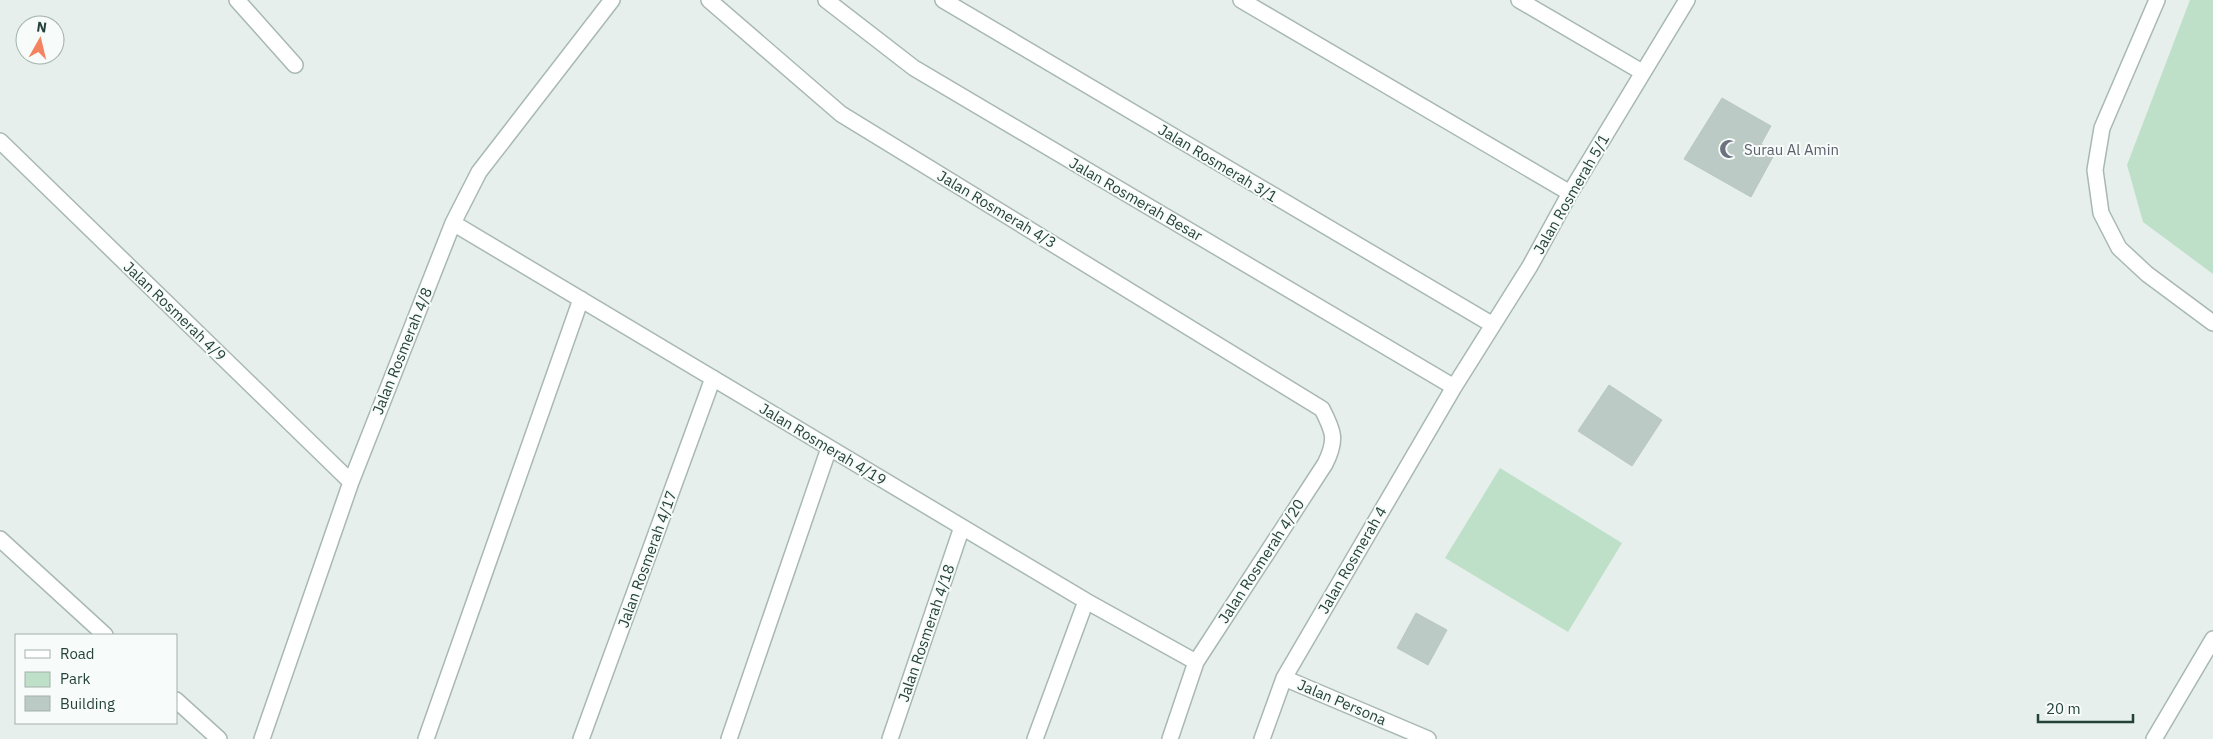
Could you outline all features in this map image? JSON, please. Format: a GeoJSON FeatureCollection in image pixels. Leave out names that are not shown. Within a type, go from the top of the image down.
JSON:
{"type":"FeatureCollection","features":[{"type":"Feature","properties":{"kind":"street"},"geometry":{"type":"LineString","coordinates":[[237,0],[295,64]]}},
{"type":"Feature","properties":{"kind":"street","name":"Jalan Rosmerah 4/8"},"geometry":{"type":"LineString","coordinates":[[262,739],[351,482],[453,223],[479,172],[612,0]]}},
{"type":"Feature","properties":{"kind":"street","name":"Jalan Rosmerah 4/3"},"geometry":{"type":"LineString","coordinates":[[709,0],[841,114],[1301,395]]}},
{"type":"Feature","properties":{"kind":"street","name":"Jalan Rosmerah Besar"},"geometry":{"type":"LineString","coordinates":[[826,0],[914,68],[1454,387]]}},
{"type":"Feature","properties":{"kind":"street","name":"Jalan Rosmerah 3/1"},"geometry":{"type":"LineString","coordinates":[[942,0],[1493,325]]}},
{"type":"Feature","properties":{"kind":"street"},"geometry":{"type":"LineString","coordinates":[[1241,0],[1570,193]]}},
{"type":"Feature","properties":{"kind":"street"},"geometry":{"type":"LineString","coordinates":[[1519,0],[1642,72]]}},
{"type":"Feature","properties":{"kind":"street","name":"Jalan Rosmerah 5/1"},"geometry":{"type":"LineString","coordinates":[[1454,387],[1687,0]]}},
{"type":"Feature","properties":{"kind":"street"},"geometry":{"type":"LineString","coordinates":[[2157,0],[2102,128],[2096,170],[2101,213],[2119,248],[2147,274],[2213,323]]}},
{"type":"Feature","properties":{"kind":"street","name":"Jalan Rosmerah 4/9"},"geometry":{"type":"LineString","coordinates":[[0,141],[351,482]]}},
{"type":"Feature","properties":{"kind":"street","name":"Jalan Rosmerah 4/19"},"geometry":{"type":"LineString","coordinates":[[453,223],[1086,601],[1196,662]]}},
{"type":"Feature","properties":{"kind":"street"},"geometry":{"type":"LineString","coordinates":[[426,739],[581,299]]}},
{"type":"Feature","properties":{"kind":"street","name":"Jalan Rosmerah 4/17"},"geometry":{"type":"LineString","coordinates":[[581,739],[714,378]]}},
{"type":"Feature","properties":{"kind":"street","name":"Jalan Rosmerah 4"},"geometry":{"type":"LineString","coordinates":[[1262,739],[1284,678],[1454,387]]}},
{"type":"Feature","properties":{"kind":"street","name":"Jalan Rosmerah 4/20"},"geometry":{"type":"LineString","coordinates":[[1170,739],[1196,662],[1320,472],[1333,447],[1332,429],[1322,409],[1301,395]]}},
{"type":"Feature","properties":{"kind":"street"},"geometry":{"type":"LineString","coordinates":[[728,739],[829,448]]}},
{"type":"Feature","properties":{"kind":"street","name":"Jalan Rosmerah 4/18"},"geometry":{"type":"LineString","coordinates":[[890,739],[962,527]]}},
{"type":"Feature","properties":{"kind":"street"},"geometry":{"type":"LineString","coordinates":[[0,539],[104,634]]}},
{"type":"Feature","properties":{"kind":"street"},"geometry":{"type":"LineString","coordinates":[[1035,739],[1086,601]]}},
{"type":"Feature","properties":{"kind":"street"},"geometry":{"type":"LineString","coordinates":[[2154,739],[2213,639]]}},
{"type":"Feature","properties":{"kind":"street","name":"Jalan Persona"},"geometry":{"type":"LineString","coordinates":[[1284,678],[1428,739]]}},
{"type":"Feature","properties":{"kind":"street"},"geometry":{"type":"LineString","coordinates":[[178,702],[219,739]]}},
{"type":"Feature","properties":{"kind":"green space"},"geometry":{"type":"Polygon","coordinates":[[[2190,0],[2213,0],[2213,274],[2143,222],[2127,165],[2190,0]]]}},
{"type":"Feature","properties":{"kind":"green space"},"geometry":{"type":"Polygon","coordinates":[[[1500,468],[1622,543],[1568,632],[1445,558],[1500,468]]]}},
{"type":"Feature","properties":{"kind":"building","name":"Surau Al Amin"},"geometry":{"type":"Polygon","coordinates":[[[1722,98],[1771,126],[1761,144],[1775,153],[1751,197],[1684,159],[1722,98]]]}},
{"type":"Feature","properties":{"kind":"building"},"geometry":{"type":"Polygon","coordinates":[[[1609,385],[1662,420],[1632,466],[1578,431],[1609,385]]]}},
{"type":"Feature","properties":{"kind":"building"},"geometry":{"type":"Polygon","coordinates":[[[1416,613],[1447,630],[1428,665],[1397,648],[1416,613]]]}},
{"type":"Feature","properties":{"kind":"place","name":"Surau Al Amin"},"geometry":{"type":"Point","coordinates":[1729,149]}}]}
